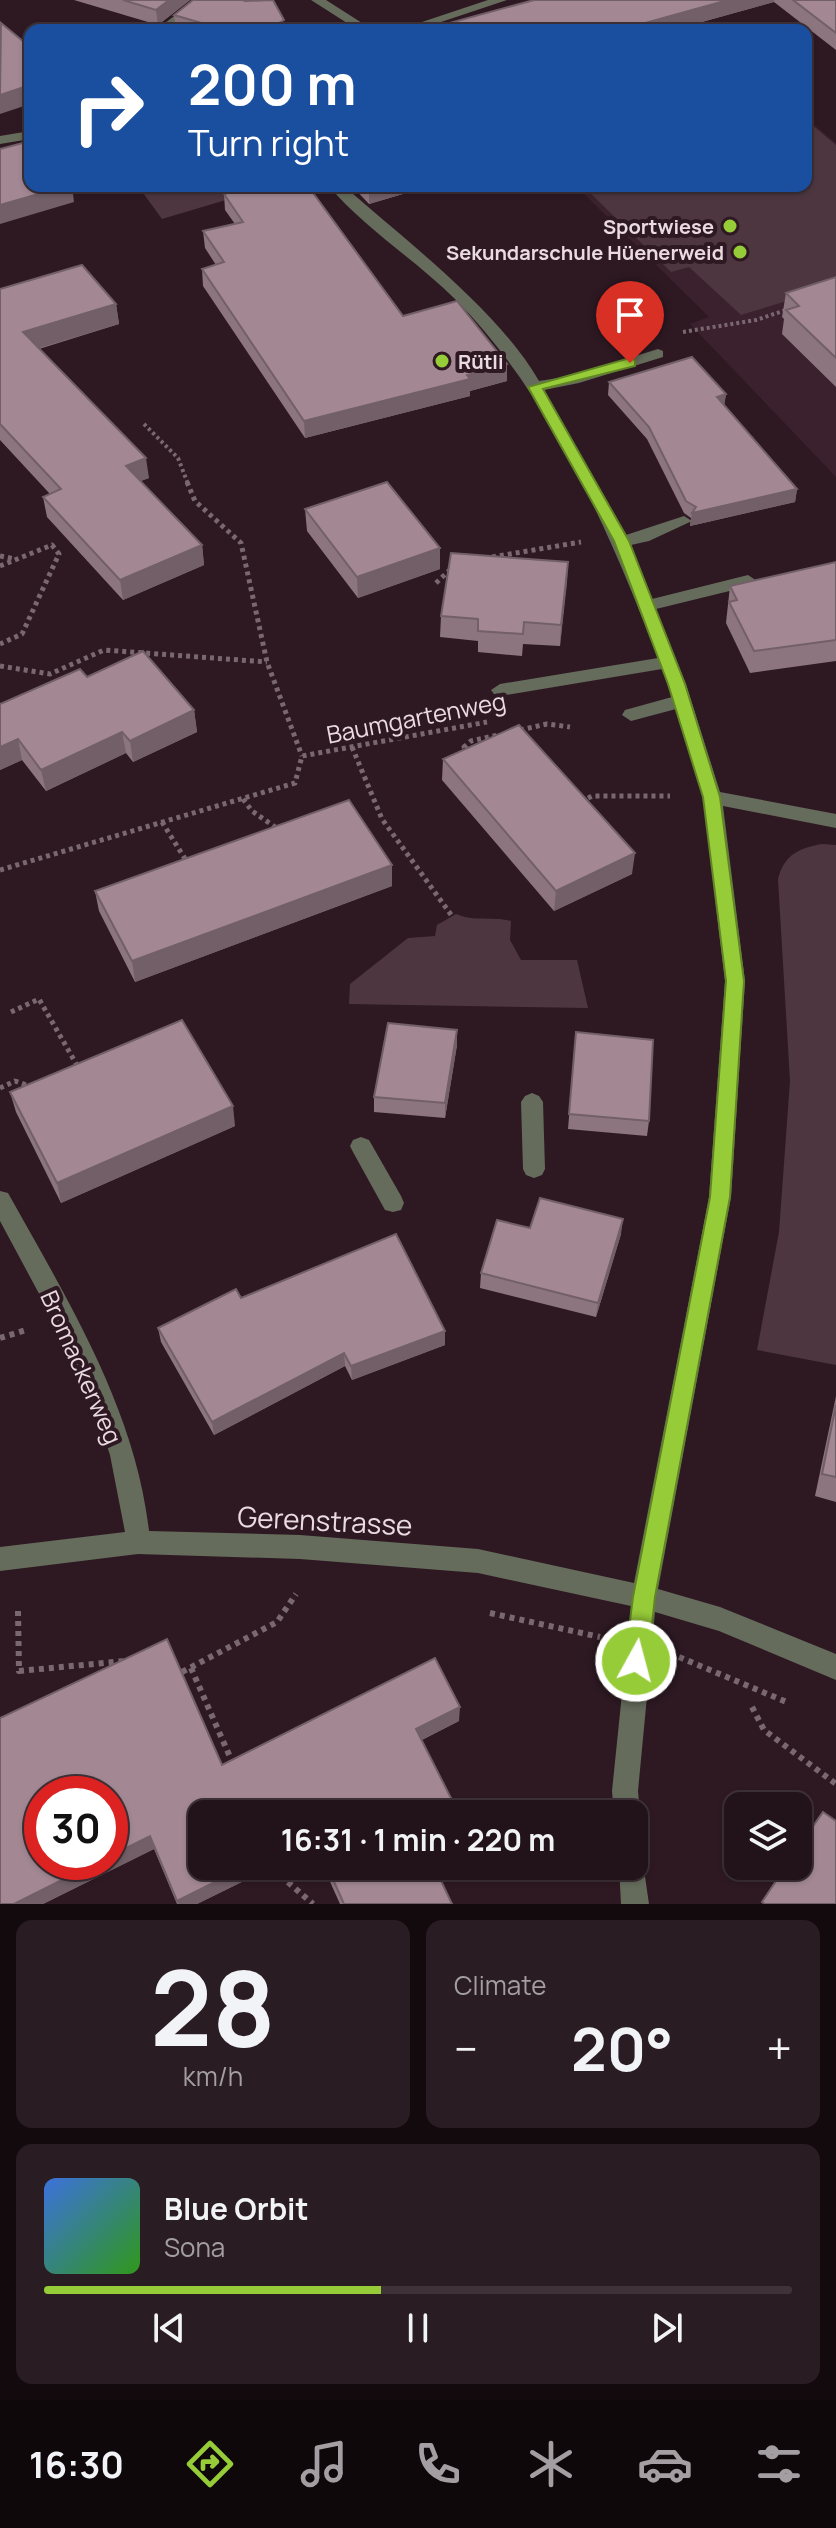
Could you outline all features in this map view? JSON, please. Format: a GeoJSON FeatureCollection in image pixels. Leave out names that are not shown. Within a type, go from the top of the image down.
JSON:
{"type":"FeatureCollection","features":[{"type":"Feature","properties":{"kind":"street"},"geometry":{"type":"LineString","coordinates":[[170,24],[203,0]]}},
{"type":"Feature","properties":{"kind":"street"},"geometry":{"type":"LineString","coordinates":[[317,0],[357,24]]}},
{"type":"Feature","properties":{"kind":"street"},"geometry":{"type":"LineString","coordinates":[[423,24],[501,0]]}},
{"type":"Feature","properties":{"kind":"street"},"geometry":{"type":"LineString","coordinates":[[0,140],[24,136]]}},
{"type":"Feature","properties":{"kind":"street"},"geometry":{"type":"LineString","coordinates":[[343,192],[481,316],[535,387],[621,541],[668,662],[712,797],[735,981],[720,1197],[644,1597],[626,1800]]}},
{"type":"Feature","properties":{"kind":"street"},"geometry":{"type":"LineString","coordinates":[[535,387],[573,380],[658,354]]}},
{"type":"Feature","properties":{"kind":"street"},"geometry":{"type":"LineString","coordinates":[[621,541],[643,537],[684,521]]}},
{"type":"Feature","properties":{"kind":"street"},"geometry":{"type":"LineString","coordinates":[[646,606],[748,581]]}},
{"type":"Feature","properties":{"kind":"street"},"geometry":{"type":"LineString","coordinates":[[500,690],[668,662]]}},
{"type":"Feature","properties":{"kind":"street"},"geometry":{"type":"LineString","coordinates":[[631,715],[681,701]]}},
{"type":"Feature","properties":{"kind":"street"},"geometry":{"type":"LineString","coordinates":[[712,797],[836,821]]}},
{"type":"Feature","properties":{"kind":"street"},"geometry":{"type":"LineString","coordinates":[[532,1102],[534,1169]]}},
{"type":"Feature","properties":{"kind":"street"},"geometry":{"type":"LineString","coordinates":[[361,1146],[393,1203]]}},
{"type":"Feature","properties":{"kind":"street","name":"Bromackerweg"},"geometry":{"type":"LineString","coordinates":[[0,1200],[65,1318],[114,1430],[137,1504],[138,1542]]}},
{"type":"Feature","properties":{"kind":"street","name":"Gerenstrasse"},"geometry":{"type":"LineString","coordinates":[[0,1559],[138,1542],[300,1547],[478,1561],[644,1597],[720,1619],[836,1667]]}},
{"type":"Feature","properties":{"kind":"street"},"geometry":{"type":"LineString","coordinates":[[633,1880],[635,1904]]}},
{"type":"Feature","properties":{"kind":"path"},"geometry":{"type":"LineString","coordinates":[[144,424],[178,458],[195,501],[241,543],[267,662],[302,756]]}},
{"type":"Feature","properties":{"kind":"path"},"geometry":{"type":"LineString","coordinates":[[483,559],[593,540]]}},
{"type":"Feature","properties":{"kind":"path"},"geometry":{"type":"LineString","coordinates":[[0,566],[52,545],[59,554],[22,634],[0,644]]}},
{"type":"Feature","properties":{"kind":"path"},"geometry":{"type":"LineString","coordinates":[[0,556],[18,559]]}},
{"type":"Feature","properties":{"kind":"path"},"geometry":{"type":"LineString","coordinates":[[436,583],[458,563]]}},
{"type":"Feature","properties":{"kind":"path"},"geometry":{"type":"LineString","coordinates":[[0,666],[50,674],[104,650],[267,662]]}},
{"type":"Feature","properties":{"kind":"path","name":"Baumgartenweg"},"geometry":{"type":"LineString","coordinates":[[0,870],[295,783],[302,756],[492,721]]}},
{"type":"Feature","properties":{"kind":"path"},"geometry":{"type":"LineString","coordinates":[[517,731],[547,724],[570,727]]}},
{"type":"Feature","properties":{"kind":"path"},"geometry":{"type":"LineString","coordinates":[[474,761],[464,747],[471,741],[501,734]]}},
{"type":"Feature","properties":{"kind":"path"},"geometry":{"type":"LineString","coordinates":[[352,747],[382,819],[452,916]]}},
{"type":"Feature","properties":{"kind":"path"},"geometry":{"type":"LineString","coordinates":[[581,802],[592,796],[670,796]]}},
{"type":"Feature","properties":{"kind":"path"},"geometry":{"type":"LineString","coordinates":[[243,799],[252,811],[282,832]]}},
{"type":"Feature","properties":{"kind":"path"},"geometry":{"type":"LineString","coordinates":[[162,822],[193,873]]}},
{"type":"Feature","properties":{"kind":"path"},"geometry":{"type":"LineString","coordinates":[[11,1012],[39,999],[78,1067]]}},
{"type":"Feature","properties":{"kind":"path"},"geometry":{"type":"LineString","coordinates":[[67,1072],[86,1063]]}},
{"type":"Feature","properties":{"kind":"path"},"geometry":{"type":"LineString","coordinates":[[0,1088],[15,1081],[33,1087],[44,1082]]}},
{"type":"Feature","properties":{"kind":"path"},"geometry":{"type":"LineString","coordinates":[[182,1672],[277,1622],[296,1594]]}},
{"type":"Feature","properties":{"kind":"path"},"geometry":{"type":"LineString","coordinates":[[18,1611],[19,1671],[131,1661],[135,1671]]}},
{"type":"Feature","properties":{"kind":"path"},"geometry":{"type":"LineString","coordinates":[[191,1668],[235,1770]]}},
{"type":"Feature","properties":{"kind":"path"},"geometry":{"type":"LineString","coordinates":[[752,1707],[764,1730],[836,1784]]}},
{"type":"Feature","properties":{"kind":"path"},"geometry":{"type":"LineString","coordinates":[[286,1880],[313,1904]]}},
{"type":"Feature","properties":{"kind":"shaded area","name":"Sekundarschule Hüenerweid"},"geometry":{"type":"Polygon","coordinates":[[[812,123],[836,143],[836,477],[690,324],[709,317],[582,192],[812,192],[812,123]]]}},
{"type":"Feature","properties":{"kind":"shaded area","name":"Sportwiese"},"geometry":{"type":"Polygon","coordinates":[[[812,125],[836,145],[836,286],[741,315],[689,267],[671,272],[589,192],[812,192],[812,125]]]}},
{"type":"Feature","properties":{"kind":"shaded area"},"geometry":{"type":"Polygon","coordinates":[[[142,192],[253,192],[162,219],[142,192]]]}},
{"type":"Feature","properties":{"kind":"shaded area"},"geometry":{"type":"Polygon","coordinates":[[[822,844],[836,845],[836,1365],[757,1350],[779,1232],[790,1081],[778,879],[788,858],[822,844]]]}},
{"type":"Feature","properties":{"kind":"shaded area"},"geometry":{"type":"Polygon","coordinates":[[[456,914],[511,921],[510,940],[521,960],[577,960],[588,1008],[349,1004],[350,984],[408,938],[435,936],[437,925],[456,914]]]}},
{"type":"Feature","properties":{"kind":"building"},"geometry":{"type":"Polygon","coordinates":[[[123,0],[169,0],[156,10],[123,0]]]}},
{"type":"Feature","properties":{"kind":"building"},"geometry":{"type":"Polygon","coordinates":[[[193,0],[273,0],[284,20],[281,24],[194,24],[198,22],[174,15],[193,0]]]}},
{"type":"Feature","properties":{"kind":"building"},"geometry":{"type":"Polygon","coordinates":[[[534,0],[728,0],[642,24],[446,24],[534,0]]]}},
{"type":"Feature","properties":{"kind":"building"},"geometry":{"type":"Polygon","coordinates":[[[793,0],[836,0],[836,33],[793,0]]]}},
{"type":"Feature","properties":{"kind":"building"},"geometry":{"type":"Polygon","coordinates":[[[1,23],[24,42],[24,87],[0,95],[1,23]]]}},
{"type":"Feature","properties":{"kind":"building"},"geometry":{"type":"Polygon","coordinates":[[[24,143],[24,192],[45,192],[0,205],[0,149],[24,143]]]}},
{"type":"Feature","properties":{"kind":"building"},"geometry":{"type":"Polygon","coordinates":[[[312,192],[403,316],[457,301],[507,364],[467,375],[470,379],[304,421],[202,269],[224,262],[203,231],[243,222],[224,194],[312,192]]]}},
{"type":"Feature","properties":{"kind":"building"},"geometry":{"type":"Polygon","coordinates":[[[82,265],[116,304],[23,332],[146,458],[126,466],[202,545],[120,580],[43,497],[61,489],[0,424],[0,289],[82,265]]]}},
{"type":"Feature","properties":{"kind":"building"},"geometry":{"type":"Polygon","coordinates":[[[836,277],[836,358],[786,310],[799,306],[786,293],[836,277]]]}},
{"type":"Feature","properties":{"kind":"building"},"geometry":{"type":"Polygon","coordinates":[[[692,357],[726,394],[717,397],[797,489],[692,513],[696,507],[686,501],[649,427],[609,382],[692,357]]]}},
{"type":"Feature","properties":{"kind":"building"},"geometry":{"type":"Polygon","coordinates":[[[387,482],[440,548],[357,577],[305,509],[387,482]]]}},
{"type":"Feature","properties":{"kind":"building"},"geometry":{"type":"Polygon","coordinates":[[[451,553],[568,562],[561,625],[524,622],[523,634],[478,631],[478,619],[441,616],[451,553]]]}},
{"type":"Feature","properties":{"kind":"building"},"geometry":{"type":"Polygon","coordinates":[[[836,562],[836,640],[754,651],[729,602],[737,600],[730,586],[836,562]]]}},
{"type":"Feature","properties":{"kind":"building"},"geometry":{"type":"Polygon","coordinates":[[[143,651],[194,710],[130,741],[122,732],[41,770],[18,739],[0,747],[0,704],[80,669],[87,677],[143,651]]]}},
{"type":"Feature","properties":{"kind":"building"},"geometry":{"type":"Polygon","coordinates":[[[519,725],[635,853],[556,891],[443,759],[519,725]]]}},
{"type":"Feature","properties":{"kind":"building"},"geometry":{"type":"Polygon","coordinates":[[[349,800],[392,865],[132,961],[95,891],[349,800]]]}},
{"type":"Feature","properties":{"kind":"building"},"geometry":{"type":"Polygon","coordinates":[[[182,1020],[233,1106],[57,1183],[10,1092],[182,1020]]]}},
{"type":"Feature","properties":{"kind":"building"},"geometry":{"type":"Polygon","coordinates":[[[388,1023],[457,1030],[445,1103],[374,1097],[388,1023]]]}},
{"type":"Feature","properties":{"kind":"building"},"geometry":{"type":"Polygon","coordinates":[[[576,1032],[653,1040],[649,1121],[569,1114],[576,1032]]]}},
{"type":"Feature","properties":{"kind":"building"},"geometry":{"type":"Polygon","coordinates":[[[540,1198],[623,1219],[598,1303],[481,1273],[497,1220],[530,1228],[540,1198]]]}},
{"type":"Feature","properties":{"kind":"building"},"geometry":{"type":"Polygon","coordinates":[[[396,1234],[445,1331],[351,1366],[344,1353],[212,1422],[158,1328],[236,1289],[241,1298],[396,1234]]]}},
{"type":"Feature","properties":{"kind":"building"},"geometry":{"type":"Polygon","coordinates":[[[836,1405],[836,1477],[822,1474],[836,1405]]]}},
{"type":"Feature","properties":{"kind":"building"},"geometry":{"type":"Polygon","coordinates":[[[167,1639],[222,1765],[435,1658],[460,1707],[416,1729],[452,1800],[188,1800],[188,1880],[219,1880],[177,1901],[150,1836],[128,1847],[128,1776],[24,1776],[24,1880],[62,1880],[14,1904],[0,1904],[0,1718],[167,1639]]]}},
{"type":"Feature","properties":{"kind":"building"},"geometry":{"type":"Polygon","coordinates":[[[823,1812],[836,1821],[836,1904],[765,1904],[762,1902],[777,1880],[812,1880],[812,1828],[823,1812]]]}},
{"type":"Feature","properties":{"kind":"building"},"geometry":{"type":"Polygon","coordinates":[[[333,1880],[441,1880],[452,1904],[344,1904],[333,1880]]]}},
{"type":"Feature","properties":{"kind":"place","name":"Sportwiese"},"geometry":{"type":"Point","coordinates":[730,226]}},
{"type":"Feature","properties":{"kind":"place","name":"Sekundarschule Hüenerweid"},"geometry":{"type":"Point","coordinates":[740,252]}},
{"type":"Feature","properties":{"kind":"place","name":"Rütli"},"geometry":{"type":"Point","coordinates":[442,361]}},
{"type":"Feature","properties":{"kind":"route"},"geometry":{"type":"LineString","coordinates":[[630,363],[573,380],[535,387],[621,541],[677,684],[712,797],[735,981],[720,1197],[644,1597],[636,1661]]}}]}
